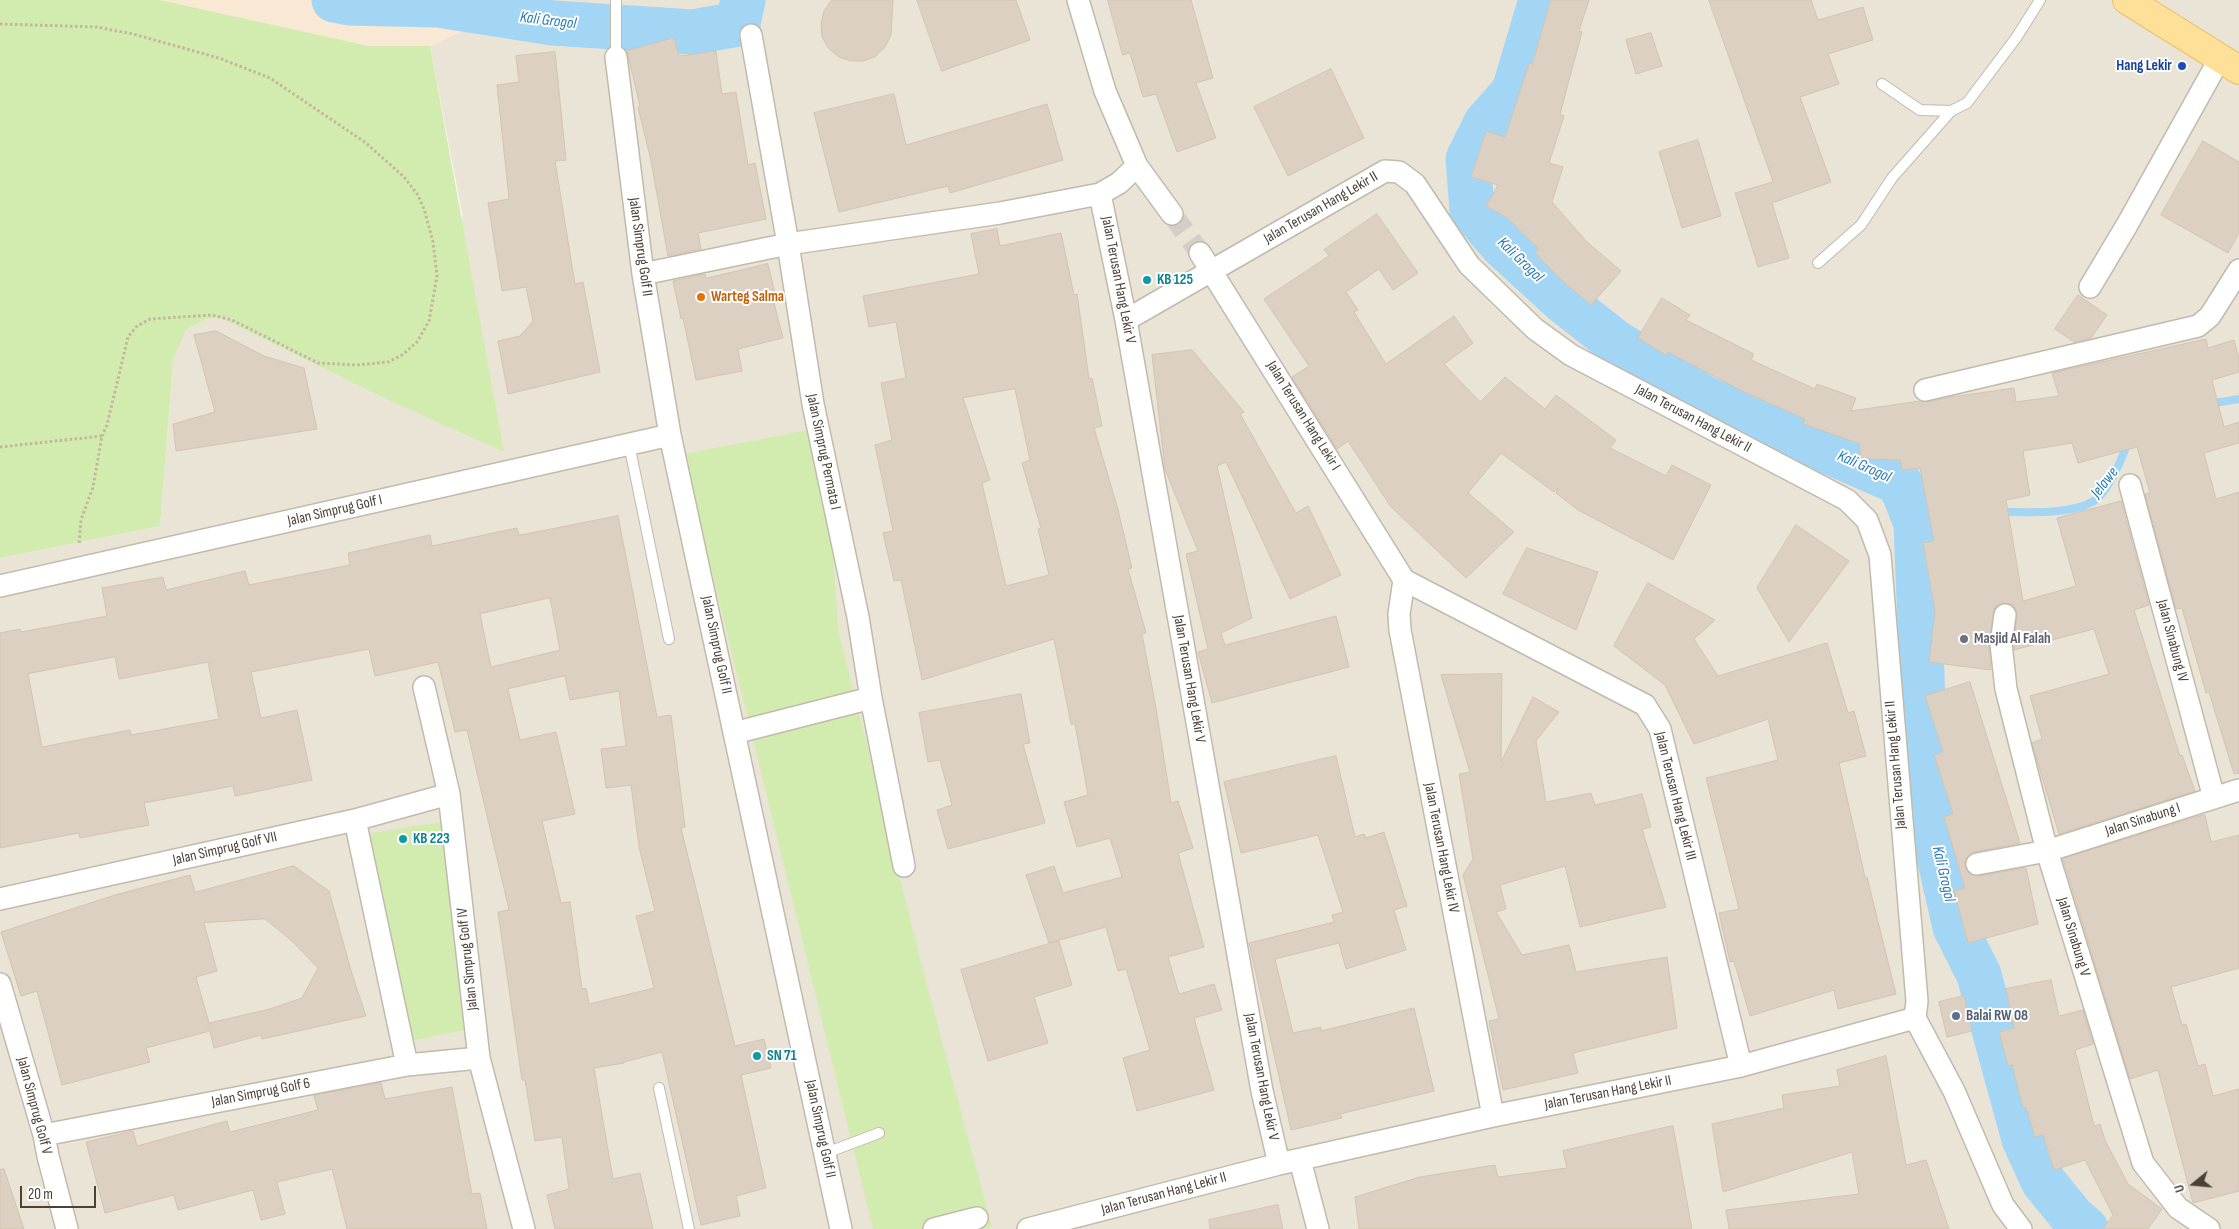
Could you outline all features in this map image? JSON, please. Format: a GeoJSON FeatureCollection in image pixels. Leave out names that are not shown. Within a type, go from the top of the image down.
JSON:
{"type":"FeatureCollection","features":[{"type":"Feature","properties":{"kind":"main road"},"geometry":{"type":"LineString","coordinates":[[2127,0],[2230,64]]}},
{"type":"Feature","properties":{"kind":"street"},"geometry":{"type":"LineString","coordinates":[[1078,0],[1105,90],[1137,166],[1172,214]]}},
{"type":"Feature","properties":{"kind":"street","name":"Jalan Simprug Permata I"},"geometry":{"type":"LineString","coordinates":[[751,36],[788,244],[813,404],[858,617],[871,698],[904,866]]}},
{"type":"Feature","properties":{"kind":"street","name":"Jalan Simprug Golf II"},"geometry":{"type":"LineString","coordinates":[[616,57],[643,274],[670,435],[841,1229]]}},
{"type":"Feature","properties":{"kind":"street"},"geometry":{"type":"LineString","coordinates":[[2090,287],[2230,64]]}},
{"type":"Feature","properties":{"kind":"street"},"geometry":{"type":"LineString","coordinates":[[643,274],[788,244],[1000,213],[1100,194],[1119,183],[1137,166]]}},
{"type":"Feature","properties":{"kind":"street","name":"Jalan Terusan Hang Lekir II"},"geometry":{"type":"LineString","coordinates":[[1028,1229],[1289,1162],[1493,1116],[1741,1066],[1915,1018],[1917,1001],[1880,555],[1867,520],[1847,500],[1571,355],[1535,329],[1469,265],[1415,184],[1399,172],[1385,171],[1126,320]]}},
{"type":"Feature","properties":{"kind":"street","name":"Jalan Terusan Hang Lekir V"},"geometry":{"type":"LineString","coordinates":[[1100,194],[1126,320],[1262,1091],[1289,1162]]}},
{"type":"Feature","properties":{"kind":"street","name":"Jalan Terusan Hang Lekir I"},"geometry":{"type":"LineString","coordinates":[[1200,253],[1213,271],[1404,580]]}},
{"type":"Feature","properties":{"kind":"street"},"geometry":{"type":"LineString","coordinates":[[1925,390],[2198,326],[2210,316],[2239,270]]}},
{"type":"Feature","properties":{"kind":"street","name":"Jalan Simprug Golf I"},"geometry":{"type":"LineString","coordinates":[[0,586],[670,435]]}},
{"type":"Feature","properties":{"kind":"street","name":"Jalan Sinabung IV"},"geometry":{"type":"LineString","coordinates":[[2130,485],[2214,798]]}},
{"type":"Feature","properties":{"kind":"street","name":"Jalan Terusan Hang Lekir III"},"geometry":{"type":"LineString","coordinates":[[1404,580],[1645,705],[1660,729],[1741,1066]]}},
{"type":"Feature","properties":{"kind":"street","name":"Jalan Terusan Hang Lekir IV"},"geometry":{"type":"LineString","coordinates":[[1404,580],[1398,614],[1400,630],[1493,1116]]}},
{"type":"Feature","properties":{"kind":"street","name":"Jalan Sinabung V"},"geometry":{"type":"LineString","coordinates":[[2005,615],[2001,644],[2006,688],[2047,851],[2143,1163],[2178,1208],[2209,1229]]}},
{"type":"Feature","properties":{"kind":"street","name":"Jalan Simprug Golf IV"},"geometry":{"type":"LineString","coordinates":[[424,687],[449,794],[479,1058],[524,1229]]}},
{"type":"Feature","properties":{"kind":"street"},"geometry":{"type":"LineString","coordinates":[[734,733],[871,698]]}},
{"type":"Feature","properties":{"kind":"street","name":"Jalan Sinabung I"},"geometry":{"type":"LineString","coordinates":[[1977,864],[2047,851],[2239,790]]}},
{"type":"Feature","properties":{"kind":"street","name":"Jalan Simprug Golf VII"},"geometry":{"type":"LineString","coordinates":[[0,899],[355,820],[449,794]]}},
{"type":"Feature","properties":{"kind":"street"},"geometry":{"type":"LineString","coordinates":[[355,820],[407,1065]]}},
{"type":"Feature","properties":{"kind":"street","name":"Jalan Simprug Golf V"},"geometry":{"type":"LineString","coordinates":[[0,984],[44,1135],[67,1229]]}},
{"type":"Feature","properties":{"kind":"street"},"geometry":{"type":"LineString","coordinates":[[1915,1018],[1954,1091],[2003,1205],[2021,1229]]}},
{"type":"Feature","properties":{"kind":"street","name":"Jalan Simprug Golf 6"},"geometry":{"type":"LineString","coordinates":[[44,1135],[407,1065],[479,1058]]}},
{"type":"Feature","properties":{"kind":"street"},"geometry":{"type":"LineString","coordinates":[[1289,1162],[1318,1229]]}},
{"type":"Feature","properties":{"kind":"street"},"geometry":{"type":"LineString","coordinates":[[934,1229],[977,1218]]}},
{"type":"Feature","properties":{"kind":"lane"},"geometry":{"type":"LineString","coordinates":[[1818,262],[1861,225],[1892,178],[1951,111],[1967,103],[2016,38],[2040,0]]}},
{"type":"Feature","properties":{"kind":"lane"},"geometry":{"type":"LineString","coordinates":[[616,1],[616,57]]}},
{"type":"Feature","properties":{"kind":"lane"},"geometry":{"type":"LineString","coordinates":[[1882,84],[1920,110],[1951,111]]}},
{"type":"Feature","properties":{"kind":"lane"},"geometry":{"type":"LineString","coordinates":[[629,444],[670,639]]}},
{"type":"Feature","properties":{"kind":"lane"},"geometry":{"type":"LineString","coordinates":[[659,1088],[689,1229]]}},
{"type":"Feature","properties":{"kind":"lane"},"geometry":{"type":"LineString","coordinates":[[826,1153],[879,1133]]}},
{"type":"Feature","properties":{"kind":"path"},"geometry":{"type":"LineString","coordinates":[[0,24],[97,27],[133,34],[219,58],[270,78],[366,143],[404,177],[418,195],[433,242],[437,276],[429,320],[417,342],[402,355],[388,362],[357,365],[318,363],[232,320],[212,315],[150,320],[136,326],[128,337],[107,425],[102,436],[93,487],[81,520],[77,569]]}},
{"type":"Feature","properties":{"kind":"path"},"geometry":{"type":"LineString","coordinates":[[0,447],[102,436]]}},
{"type":"Feature","properties":{"kind":"shaded area"},"geometry":{"type":"Polygon","coordinates":[[[160,0],[531,0],[430,46],[369,46],[160,0]]]}},
{"type":"Feature","properties":{"kind":"shaded area"},"geometry":{"type":"Polygon","coordinates":[[[531,0],[2239,0],[2239,1229],[0,1229],[0,558],[160,526],[173,361],[186,330],[206,319],[221,318],[463,217],[430,46],[531,0]]]}},
{"type":"Feature","properties":{"kind":"green space"},"geometry":{"type":"Polygon","coordinates":[[[0,0],[160,0],[369,46],[430,46],[504,452],[397,404],[221,318],[206,319],[186,330],[173,361],[160,526],[0,558],[0,0]]]}},
{"type":"Feature","properties":{"kind":"green space"},"geometry":{"type":"Polygon","coordinates":[[[809,430],[833,550],[838,629],[922,966],[992,1227],[986,1229],[873,1229],[683,454],[809,430]]]}},
{"type":"Feature","properties":{"kind":"green space"},"geometry":{"type":"Polygon","coordinates":[[[441,822],[474,1028],[406,1042],[365,834],[441,822]]]}},
{"type":"Feature","properties":{"kind":"building"},"geometry":{"type":"Polygon","coordinates":[[[832,0],[893,0],[891,35],[885,47],[876,56],[864,61],[851,61],[839,57],[829,49],[822,37],[821,24],[824,11],[832,0]]]}},
{"type":"Feature","properties":{"kind":"building"},"geometry":{"type":"Polygon","coordinates":[[[917,0],[1016,0],[1030,40],[942,71],[917,0]]]}},
{"type":"Feature","properties":{"kind":"building"},"geometry":{"type":"Polygon","coordinates":[[[1108,0],[1191,0],[1213,78],[1196,83],[1216,138],[1177,152],[1156,94],[1143,97],[1130,53],[1123,55],[1108,0]]]}},
{"type":"Feature","properties":{"kind":"building"},"geometry":{"type":"Polygon","coordinates":[[[1551,0],[1589,0],[1579,31],[1582,32],[1560,114],[1564,116],[1549,163],[1563,167],[1552,202],[1587,242],[1621,271],[1591,305],[1559,278],[1535,253],[1539,249],[1506,217],[1486,206],[1498,185],[1471,177],[1486,131],[1505,137],[1529,63],[1532,64],[1551,0]]]}},
{"type":"Feature","properties":{"kind":"building"},"geometry":{"type":"Polygon","coordinates":[[[1709,0],[1811,0],[1818,20],[1863,7],[1873,40],[1828,54],[1839,84],[1800,97],[1831,182],[1772,203],[1789,258],[1758,267],[1735,193],[1773,182],[1709,0]]]}},
{"type":"Feature","properties":{"kind":"building"},"geometry":{"type":"Polygon","coordinates":[[[1651,33],[1662,66],[1636,74],[1626,40],[1651,33]]]}},
{"type":"Feature","properties":{"kind":"building"},"geometry":{"type":"Polygon","coordinates":[[[674,38],[679,56],[716,51],[722,94],[736,92],[748,165],[755,163],[766,219],[698,233],[701,249],[668,256],[651,161],[638,107],[640,106],[627,51],[674,38]]]}},
{"type":"Feature","properties":{"kind":"building"},"geometry":{"type":"Polygon","coordinates":[[[555,52],[566,160],[555,161],[575,284],[583,282],[600,372],[508,394],[498,341],[520,336],[533,321],[526,287],[502,291],[488,203],[509,199],[497,85],[519,82],[516,56],[555,52]]]}},
{"type":"Feature","properties":{"kind":"building"},"geometry":{"type":"Polygon","coordinates":[[[1331,69],[1364,138],[1288,176],[1254,107],[1331,69]]]}},
{"type":"Feature","properties":{"kind":"building"},"geometry":{"type":"Polygon","coordinates":[[[894,94],[906,145],[1047,104],[1063,160],[950,193],[948,186],[839,212],[814,113],[894,94]]]}},
{"type":"Feature","properties":{"kind":"building"},"geometry":{"type":"Polygon","coordinates":[[[1698,140],[1721,216],[1682,228],[1659,152],[1698,140]]]}},
{"type":"Feature","properties":{"kind":"building"},"geometry":{"type":"Polygon","coordinates":[[[2203,141],[2239,162],[2239,233],[2228,253],[2161,215],[2203,141]]]}},
{"type":"Feature","properties":{"kind":"building"},"geometry":{"type":"Polygon","coordinates":[[[1377,214],[1418,273],[1393,290],[1379,269],[1346,292],[1358,310],[1354,312],[1386,364],[1454,316],[1473,343],[1444,364],[1480,402],[1505,377],[1545,409],[1556,395],[1616,440],[1610,448],[1666,476],[1672,465],[1711,485],[1673,560],[1578,510],[1556,493],[1558,488],[1554,492],[1501,453],[1468,493],[1514,532],[1466,578],[1391,507],[1348,441],[1337,449],[1292,377],[1309,366],[1264,299],[1329,256],[1324,250],[1377,214]]]}},
{"type":"Feature","properties":{"kind":"building"},"geometry":{"type":"Polygon","coordinates":[[[997,229],[1000,246],[1061,233],[1074,295],[1077,294],[1089,379],[1092,378],[1102,426],[1094,428],[1117,506],[1132,568],[1128,569],[1146,633],[1142,634],[1171,803],[1178,801],[1193,848],[1178,853],[1204,947],[1168,957],[1179,994],[1214,984],[1222,1010],[1194,1018],[1214,1090],[1137,1111],[1123,1058],[1150,1050],[1126,969],[1118,971],[1106,927],[1049,943],[1026,875],[1054,866],[1063,893],[1122,877],[1110,838],[1077,847],[1064,802],[1088,795],[1075,724],[1071,724],[1054,639],[922,680],[901,580],[894,581],[883,533],[893,531],[875,445],[892,440],[881,383],[906,378],[896,322],[869,327],[863,296],[979,274],[971,234],[997,229]],[[1015,389],[963,398],[990,480],[982,483],[1006,586],[1049,575],[1038,529],[1041,528],[1022,463],[1030,460],[1015,389]]]}},
{"type":"Feature","properties":{"kind":"building"},"geometry":{"type":"Polygon","coordinates":[[[768,264],[776,298],[773,299],[783,338],[738,349],[742,371],[696,380],[673,281],[705,274],[706,278],[768,264]]]}},
{"type":"Feature","properties":{"kind":"building"},"geometry":{"type":"Polygon","coordinates":[[[2078,295],[2107,315],[2091,338],[2074,342],[2055,329],[2078,295]]]}},
{"type":"Feature","properties":{"kind":"building"},"geometry":{"type":"Polygon","coordinates":[[[1662,298],[1690,315],[1686,320],[1754,354],[1751,360],[1815,389],[1817,384],[1856,398],[1851,411],[1920,401],[1928,402],[2014,388],[2016,402],[2059,396],[2052,373],[2206,339],[2208,348],[2234,340],[2239,358],[2239,372],[2212,380],[2224,427],[2239,422],[2239,443],[2204,453],[2216,499],[2239,492],[2239,773],[2234,774],[2209,692],[2206,693],[2182,608],[2176,609],[2145,494],[2150,493],[2137,447],[2078,463],[2072,443],[2023,451],[2030,495],[2006,500],[2023,601],[2076,586],[2057,518],[2121,501],[2149,605],[2134,610],[2180,756],[2182,755],[2195,791],[2059,834],[2032,743],[2042,739],[2030,696],[2109,674],[2094,629],[2014,650],[2017,611],[2012,605],[2001,603],[1995,607],[1993,613],[1989,643],[1991,670],[1929,662],[1935,611],[1923,543],[1934,541],[1920,468],[1902,470],[1900,460],[1860,459],[1860,444],[1803,424],[1805,419],[1744,392],[1668,352],[1666,355],[1638,338],[1662,298]]]}},
{"type":"Feature","properties":{"kind":"building"},"geometry":{"type":"Polygon","coordinates":[[[216,331],[264,356],[304,368],[317,429],[176,451],[173,424],[215,412],[194,335],[216,331]]]}},
{"type":"Feature","properties":{"kind":"building"},"geometry":{"type":"Polygon","coordinates":[[[1192,350],[1244,412],[1240,414],[1296,513],[1308,506],[1341,575],[1290,599],[1226,462],[1217,466],[1252,618],[1221,633],[1225,645],[1336,616],[1349,667],[1212,703],[1198,652],[1208,649],[1186,554],[1198,551],[1165,469],[1152,355],[1192,350]]]}},
{"type":"Feature","properties":{"kind":"building"},"geometry":{"type":"Polygon","coordinates":[[[618,516],[657,717],[671,715],[685,827],[681,828],[735,1046],[764,1039],[771,1068],[741,1075],[766,1188],[736,1196],[740,1216],[701,1225],[662,1052],[624,1063],[594,1068],[613,1179],[640,1173],[653,1229],[555,1229],[547,1195],[569,1189],[562,1137],[535,1141],[525,1080],[522,1080],[498,912],[509,910],[467,730],[455,732],[438,662],[375,676],[369,649],[251,672],[261,718],[297,710],[312,780],[235,796],[233,786],[144,803],[149,825],[80,838],[79,833],[0,848],[0,633],[20,629],[21,632],[107,616],[102,588],[163,577],[166,590],[245,571],[249,585],[350,565],[348,553],[430,535],[432,546],[517,528],[519,535],[618,516]],[[550,598],[480,614],[491,667],[560,650],[550,598]],[[115,657],[28,674],[42,747],[130,730],[131,735],[219,719],[208,662],[119,679],[115,657]],[[565,676],[508,689],[520,740],[556,732],[575,814],[542,821],[561,903],[570,902],[582,989],[586,988],[589,1004],[654,988],[636,916],[655,911],[639,847],[631,785],[606,788],[601,749],[626,746],[619,691],[570,700],[565,676]]]}},
{"type":"Feature","properties":{"kind":"building"},"geometry":{"type":"Polygon","coordinates":[[[1796,525],[1849,561],[1789,642],[1757,588],[1796,525]]]}},
{"type":"Feature","properties":{"kind":"building"},"geometry":{"type":"Polygon","coordinates":[[[1527,548],[1598,572],[1576,630],[1503,594],[1527,548]]]}},
{"type":"Feature","properties":{"kind":"building"},"geometry":{"type":"Polygon","coordinates":[[[1648,583],[1715,620],[1694,639],[1718,676],[1827,643],[1848,713],[1854,711],[1866,756],[1839,763],[1865,877],[1867,877],[1896,994],[1838,1009],[1834,990],[1750,1016],[1734,961],[1730,962],[1719,913],[1739,909],[1706,778],[1778,760],[1768,719],[1694,744],[1665,685],[1614,646],[1648,583]]]}},
{"type":"Feature","properties":{"kind":"building"},"geometry":{"type":"Polygon","coordinates":[[[1502,674],[1501,762],[1533,697],[1559,712],[1536,741],[1546,802],[1591,793],[1595,805],[1642,794],[1651,827],[1642,829],[1666,907],[1580,927],[1565,866],[1500,885],[1506,909],[1496,912],[1522,955],[1569,945],[1576,972],[1667,957],[1677,1028],[1573,1053],[1578,1073],[1503,1090],[1489,1021],[1499,1019],[1463,875],[1473,859],[1459,774],[1470,772],[1441,675],[1502,674]]]}},
{"type":"Feature","properties":{"kind":"building"},"geometry":{"type":"Polygon","coordinates":[[[1970,682],[2020,843],[1974,852],[1965,859],[1965,867],[1968,872],[1979,876],[2026,868],[2038,924],[1968,943],[1954,891],[1965,888],[1944,817],[1953,814],[1934,755],[1943,752],[1925,696],[1970,682]]]}},
{"type":"Feature","properties":{"kind":"building"},"geometry":{"type":"Polygon","coordinates":[[[1021,694],[1030,743],[1023,744],[1045,823],[948,849],[937,810],[952,805],[940,760],[928,762],[919,713],[1021,694]]]}},
{"type":"Feature","properties":{"kind":"building"},"geometry":{"type":"Polygon","coordinates":[[[1336,756],[1355,837],[1364,834],[1366,838],[1384,832],[1407,906],[1394,910],[1406,950],[1346,969],[1339,943],[1275,959],[1293,1033],[1321,1027],[1321,1031],[1414,1008],[1434,1091],[1340,1114],[1342,1118],[1291,1130],[1249,943],[1334,922],[1332,915],[1343,912],[1318,835],[1241,853],[1224,782],[1336,756]]]}},
{"type":"Feature","properties":{"kind":"building"},"geometry":{"type":"Polygon","coordinates":[[[2205,815],[2211,842],[2239,835],[2239,968],[2171,987],[2182,1025],[2186,1024],[2198,1066],[2205,1064],[2213,1096],[2239,1089],[2239,1191],[2193,1203],[2158,1070],[2130,1079],[2063,859],[2205,815]]]}},
{"type":"Feature","properties":{"kind":"building"},"geometry":{"type":"Polygon","coordinates":[[[294,866],[329,891],[352,974],[366,1016],[262,1039],[261,1035],[214,1048],[210,1031],[146,1048],[150,1062],[62,1085],[37,991],[21,996],[1,932],[115,895],[190,875],[195,892],[294,866]],[[265,919],[204,923],[217,971],[196,977],[209,1023],[270,1009],[302,998],[318,968],[292,941],[265,919]]]}},
{"type":"Feature","properties":{"kind":"building"},"geometry":{"type":"Polygon","coordinates":[[[1059,941],[1072,985],[1034,997],[1048,1043],[988,1061],[961,970],[1059,941]]]}},
{"type":"Feature","properties":{"kind":"building"},"geometry":{"type":"Polygon","coordinates":[[[2051,980],[2059,1016],[2083,1010],[2093,1044],[2075,1050],[2094,1126],[2100,1124],[2105,1140],[2128,1184],[2162,1209],[2148,1229],[2103,1229],[2113,1215],[2085,1160],[2054,1170],[2043,1135],[2035,1137],[2026,1107],[2023,1108],[2012,1065],[2008,1066],[1999,1032],[2014,1028],[2006,989],[2051,980]]]}},
{"type":"Feature","properties":{"kind":"building","name":"Balai RW 08"},"geometry":{"type":"Polygon","coordinates":[[[1964,996],[1972,1031],[1947,1037],[1939,1002],[1964,996]]]}},
{"type":"Feature","properties":{"kind":"building"},"geometry":{"type":"Polygon","coordinates":[[[1886,1056],[1906,1165],[1926,1160],[1949,1229],[1729,1229],[1726,1210],[1859,1194],[1852,1152],[1723,1192],[1712,1124],[1784,1108],[1782,1095],[1840,1086],[1837,1070],[1886,1056]]]}},
{"type":"Feature","properties":{"kind":"building"},"geometry":{"type":"Polygon","coordinates":[[[381,1083],[385,1099],[452,1087],[472,1194],[480,1193],[487,1229],[347,1229],[332,1169],[277,1182],[285,1214],[261,1220],[253,1190],[178,1210],[174,1195],[105,1213],[86,1142],[133,1131],[137,1146],[227,1121],[230,1132],[318,1110],[314,1096],[381,1083]]]}},
{"type":"Feature","properties":{"kind":"building"},"geometry":{"type":"Polygon","coordinates":[[[1673,1126],[1692,1229],[1359,1229],[1355,1197],[1420,1177],[1495,1165],[1498,1177],[1567,1168],[1563,1151],[1673,1126]]]}},
{"type":"Feature","properties":{"kind":"building"},"geometry":{"type":"Polygon","coordinates":[[[4,1169],[24,1229],[0,1229],[0,1170],[4,1169]]]}},
{"type":"Feature","properties":{"kind":"building"},"geometry":{"type":"Polygon","coordinates":[[[1278,1205],[1283,1229],[1210,1229],[1209,1220],[1278,1205]]]}},
{"type":"Feature","properties":{"kind":"waterway","name":"Kali Grogol"},"geometry":{"type":"LineString","coordinates":[[334,0],[349,3],[438,5],[553,23],[693,32],[738,24],[743,0]]}},
{"type":"Feature","properties":{"kind":"waterway","name":"Kali Grogol"},"geometry":{"type":"LineString","coordinates":[[1541,0],[1514,91],[1486,123],[1468,159],[1472,210],[1503,246],[1563,301],[1614,341],[1703,397],[1900,483],[1916,523],[1927,804],[1955,927],[1979,975],[2024,1139],[2043,1181],[2073,1218],[2086,1229]]}},
{"type":"Feature","properties":{"kind":"waterway","name":"Jelawe"},"geometry":{"type":"LineString","coordinates":[[2209,404],[2239,399]]}},
{"type":"Feature","properties":{"kind":"waterway","name":"Jelawe"},"geometry":{"type":"LineString","coordinates":[[1999,512],[2061,511],[2073,509],[2094,501],[2100,497],[2110,483],[2128,442]]}},
{"type":"Feature","properties":{"kind":"waterway","name":"Jelawe"},"geometry":{"type":"LineString","coordinates":[[1916,523],[1940,519]]}},
{"type":"Feature","properties":{"kind":"tunnel"},"geometry":{"type":"LineString","coordinates":[[1172,214],[1200,253]]}},
{"type":"Feature","properties":{"kind":"place","name":"Hang Lekir"},"geometry":{"type":"Point","coordinates":[2182,66]}},
{"type":"Feature","properties":{"kind":"place","name":"KB 125"},"geometry":{"type":"Point","coordinates":[1147,280]}},
{"type":"Feature","properties":{"kind":"place","name":"Warteg Salma"},"geometry":{"type":"Point","coordinates":[701,297]}},
{"type":"Feature","properties":{"kind":"place","name":"Masjid Al Falah"},"geometry":{"type":"Point","coordinates":[1964,639]}},
{"type":"Feature","properties":{"kind":"place","name":"KB 223"},"geometry":{"type":"Point","coordinates":[403,839]}},
{"type":"Feature","properties":{"kind":"place","name":"Balai RW 08"},"geometry":{"type":"Point","coordinates":[1956,1016]}},
{"type":"Feature","properties":{"kind":"place","name":"SN 71"},"geometry":{"type":"Point","coordinates":[757,1056]}}]}
